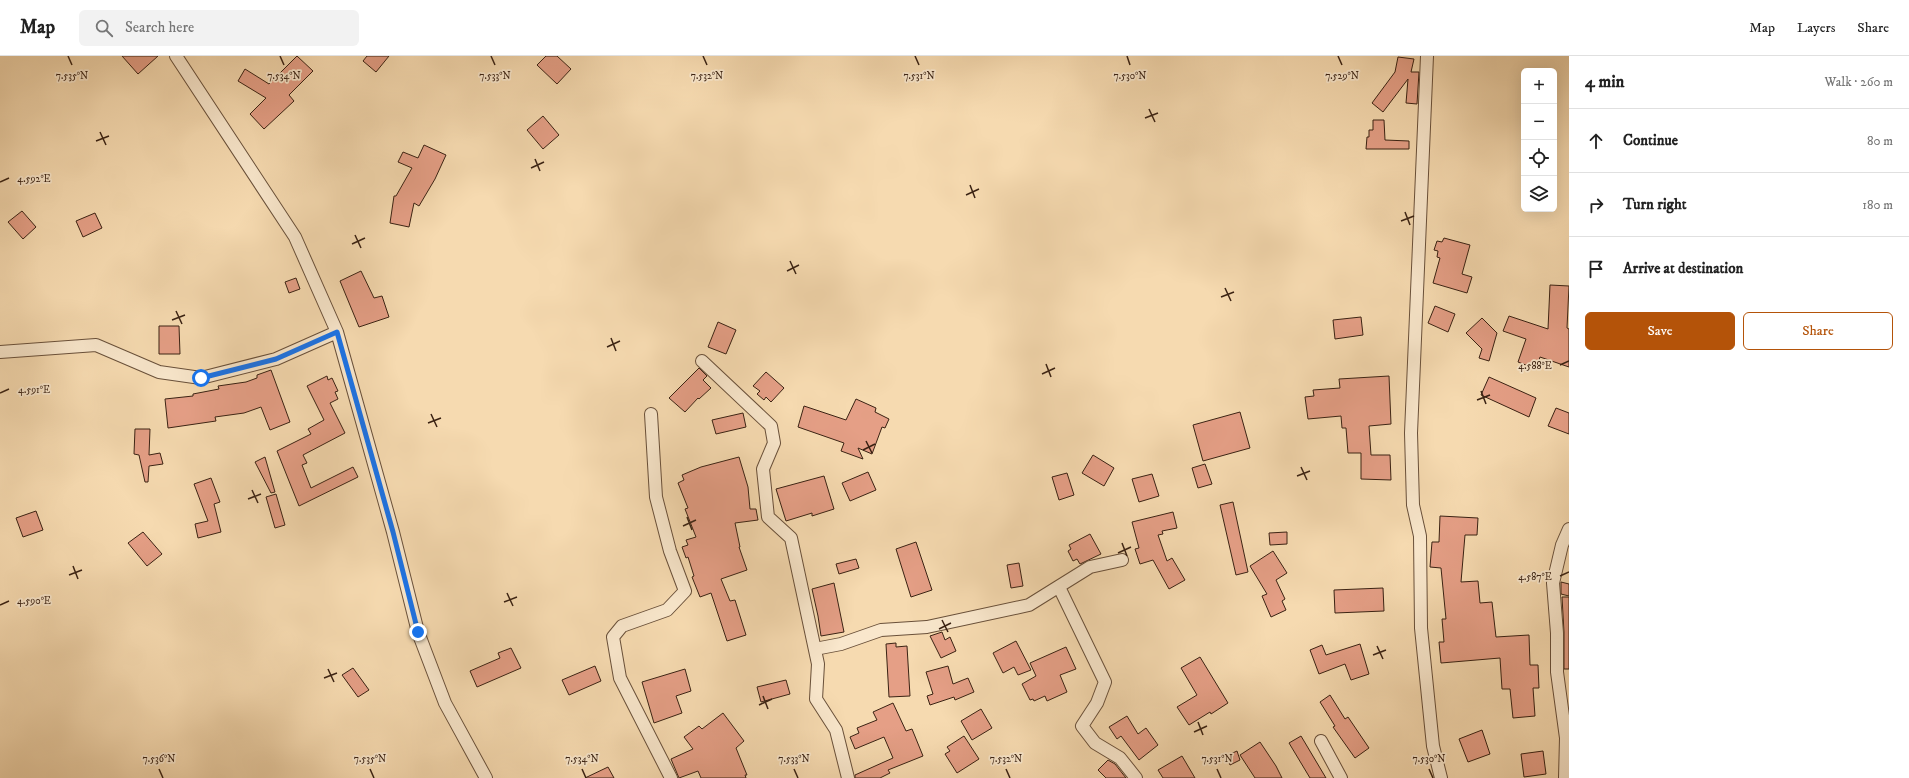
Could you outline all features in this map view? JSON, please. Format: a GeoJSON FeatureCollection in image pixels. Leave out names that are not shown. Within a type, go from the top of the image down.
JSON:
{"type":"FeatureCollection","features":[{"type":"Feature","properties":{"kind":"street"},"geometry":{"type":"LineString","coordinates":[[176,56],[295,237],[337,332],[393,532],[418,632],[445,703],[486,778]]}},
{"type":"Feature","properties":{"kind":"street"},"geometry":{"type":"LineString","coordinates":[[1427,56],[1410,433],[1413,505],[1420,536],[1421,628],[1433,746],[1441,778]]}},
{"type":"Feature","properties":{"kind":"street"},"geometry":{"type":"LineString","coordinates":[[0,352],[96,345],[160,372],[201,378],[276,359],[337,332]]}},
{"type":"Feature","properties":{"kind":"street"},"geometry":{"type":"LineString","coordinates":[[702,361],[771,426],[774,443],[763,469],[768,517],[791,538],[818,664],[816,698],[836,730],[848,778]]}},
{"type":"Feature","properties":{"kind":"street"},"geometry":{"type":"LineString","coordinates":[[651,414],[656,497],[670,551],[685,591],[667,610],[622,626],[613,637],[620,678],[671,778]]}},
{"type":"Feature","properties":{"kind":"street"},"geometry":{"type":"LineString","coordinates":[[1565,778],[1566,738],[1557,672],[1557,634],[1553,583],[1562,545],[1569,529]]}},
{"type":"Feature","properties":{"kind":"street"},"geometry":{"type":"LineString","coordinates":[[815,649],[841,644],[881,630],[927,627],[1029,605],[1090,567],[1122,560]]}},
{"type":"Feature","properties":{"kind":"street"},"geometry":{"type":"LineString","coordinates":[[1059,587],[1105,682],[1097,703],[1082,726],[1095,743],[1120,758],[1136,778]]}},
{"type":"Feature","properties":{"kind":"street"},"geometry":{"type":"LineString","coordinates":[[1321,741],[1341,778]]}},
{"type":"Feature","properties":{"kind":"building"},"geometry":{"type":"Polygon","coordinates":[[[122,56],[158,56],[138,74],[122,56]]]}},
{"type":"Feature","properties":{"kind":"building"},"geometry":{"type":"Polygon","coordinates":[[[297,56],[313,71],[289,95],[294,101],[264,129],[250,114],[266,98],[238,81],[245,69],[269,84],[297,56]]]}},
{"type":"Feature","properties":{"kind":"building"},"geometry":{"type":"Polygon","coordinates":[[[367,56],[389,56],[376,72],[363,61],[367,56]]]}},
{"type":"Feature","properties":{"kind":"building"},"geometry":{"type":"Polygon","coordinates":[[[546,56],[557,56],[571,69],[557,84],[537,65],[546,56]]]}},
{"type":"Feature","properties":{"kind":"building"},"geometry":{"type":"Polygon","coordinates":[[[1398,57],[1414,59],[1411,72],[1419,72],[1417,104],[1406,103],[1408,79],[1383,112],[1372,103],[1395,72],[1398,57]]]}},
{"type":"Feature","properties":{"kind":"building"},"geometry":{"type":"Polygon","coordinates":[[[543,116],[559,135],[543,149],[527,130],[543,116]]]}},
{"type":"Feature","properties":{"kind":"building"},"geometry":{"type":"Polygon","coordinates":[[[1373,120],[1384,120],[1385,140],[1409,141],[1409,149],[1366,149],[1369,130],[1373,130],[1373,120]]]}},
{"type":"Feature","properties":{"kind":"building"},"geometry":{"type":"Polygon","coordinates":[[[424,145],[446,155],[435,179],[419,206],[414,203],[409,227],[390,223],[394,196],[396,196],[412,168],[398,162],[403,152],[418,158],[424,145]]]}},
{"type":"Feature","properties":{"kind":"building"},"geometry":{"type":"Polygon","coordinates":[[[22,211],[36,227],[23,239],[8,222],[22,211]]]}},
{"type":"Feature","properties":{"kind":"building"},"geometry":{"type":"Polygon","coordinates":[[[95,213],[102,228],[83,237],[76,221],[95,213]]]}},
{"type":"Feature","properties":{"kind":"building"},"geometry":{"type":"Polygon","coordinates":[[[1444,238],[1470,245],[1462,274],[1472,277],[1467,293],[1433,283],[1440,258],[1437,257],[1438,251],[1434,250],[1437,241],[1442,242],[1444,238]]]}},
{"type":"Feature","properties":{"kind":"building"},"geometry":{"type":"Polygon","coordinates":[[[361,271],[374,298],[382,296],[389,317],[359,327],[340,281],[361,271]]]}},
{"type":"Feature","properties":{"kind":"building"},"geometry":{"type":"Polygon","coordinates":[[[296,278],[300,289],[289,293],[285,282],[296,278]]]}},
{"type":"Feature","properties":{"kind":"building"},"geometry":{"type":"Polygon","coordinates":[[[1550,285],[1569,286],[1567,328],[1569,329],[1569,367],[1540,357],[1536,369],[1518,362],[1526,339],[1503,331],[1509,316],[1548,329],[1550,285]]]}},
{"type":"Feature","properties":{"kind":"building"},"geometry":{"type":"Polygon","coordinates":[[[1435,306],[1455,314],[1448,332],[1428,323],[1435,306]]]}},
{"type":"Feature","properties":{"kind":"building"},"geometry":{"type":"Polygon","coordinates":[[[1361,317],[1363,335],[1335,339],[1333,320],[1361,317]]]}},
{"type":"Feature","properties":{"kind":"building"},"geometry":{"type":"Polygon","coordinates":[[[1482,318],[1497,333],[1489,361],[1479,358],[1482,349],[1466,333],[1482,318]]]}},
{"type":"Feature","properties":{"kind":"building"},"geometry":{"type":"Polygon","coordinates":[[[718,322],[736,330],[726,354],[708,347],[718,322]]]}},
{"type":"Feature","properties":{"kind":"building"},"geometry":{"type":"Polygon","coordinates":[[[159,326],[179,326],[180,354],[159,354],[159,326]]]}},
{"type":"Feature","properties":{"kind":"building"},"geometry":{"type":"Polygon","coordinates":[[[699,368],[707,376],[703,380],[711,388],[699,399],[698,398],[685,412],[669,398],[699,368]]]}},
{"type":"Feature","properties":{"kind":"building"},"geometry":{"type":"Polygon","coordinates":[[[271,370],[290,422],[270,430],[261,407],[244,413],[215,417],[216,421],[168,428],[165,399],[193,396],[193,394],[219,389],[218,386],[246,382],[257,378],[257,375],[271,370]]]}},
{"type":"Feature","properties":{"kind":"building"},"geometry":{"type":"Polygon","coordinates":[[[766,372],[784,388],[771,402],[766,397],[764,400],[757,394],[760,391],[753,386],[766,372]]]}},
{"type":"Feature","properties":{"kind":"building"},"geometry":{"type":"Polygon","coordinates":[[[327,376],[328,380],[332,378],[338,391],[335,392],[338,399],[330,403],[345,433],[303,455],[307,463],[302,465],[311,488],[353,467],[358,477],[299,506],[277,451],[311,434],[308,429],[324,420],[307,386],[327,376]]]}},
{"type":"Feature","properties":{"kind":"building"},"geometry":{"type":"Polygon","coordinates":[[[1389,376],[1391,424],[1369,426],[1371,455],[1390,455],[1391,480],[1361,479],[1361,453],[1348,453],[1346,428],[1342,428],[1341,416],[1308,419],[1305,397],[1314,396],[1313,390],[1340,388],[1339,379],[1389,376]]]}},
{"type":"Feature","properties":{"kind":"building"},"geometry":{"type":"Polygon","coordinates":[[[1489,377],[1536,398],[1529,417],[1481,395],[1489,377]]]}},
{"type":"Feature","properties":{"kind":"building"},"geometry":{"type":"Polygon","coordinates":[[[856,399],[876,408],[875,412],[889,419],[885,428],[882,427],[872,454],[858,448],[863,459],[841,451],[844,443],[798,427],[804,406],[846,420],[856,399]]]}},
{"type":"Feature","properties":{"kind":"building"},"geometry":{"type":"Polygon","coordinates":[[[1556,408],[1569,413],[1569,434],[1548,426],[1556,408]]]}},
{"type":"Feature","properties":{"kind":"building"},"geometry":{"type":"Polygon","coordinates":[[[1240,412],[1250,448],[1203,461],[1193,425],[1240,412]]]}},
{"type":"Feature","properties":{"kind":"building"},"geometry":{"type":"Polygon","coordinates":[[[743,413],[746,427],[716,434],[712,420],[743,413]]]}},
{"type":"Feature","properties":{"kind":"building"},"geometry":{"type":"Polygon","coordinates":[[[135,429],[150,429],[149,455],[160,453],[163,464],[149,466],[148,482],[145,482],[139,455],[134,454],[135,429]]]}},
{"type":"Feature","properties":{"kind":"building"},"geometry":{"type":"Polygon","coordinates":[[[1093,455],[1114,468],[1104,486],[1082,473],[1093,455]]]}},
{"type":"Feature","properties":{"kind":"building"},"geometry":{"type":"Polygon","coordinates":[[[265,457],[275,492],[271,493],[255,462],[265,457]]]}},
{"type":"Feature","properties":{"kind":"building"},"geometry":{"type":"Polygon","coordinates":[[[739,457],[748,487],[750,509],[756,509],[758,520],[735,523],[739,547],[747,570],[721,579],[730,601],[735,600],[746,635],[727,641],[711,593],[700,597],[692,577],[694,576],[688,557],[686,558],[682,547],[688,545],[686,540],[696,537],[685,509],[688,508],[678,483],[684,480],[682,475],[701,467],[739,457]]]}},
{"type":"Feature","properties":{"kind":"building"},"geometry":{"type":"Polygon","coordinates":[[[1205,464],[1212,484],[1198,488],[1192,468],[1205,464]]]}},
{"type":"Feature","properties":{"kind":"building"},"geometry":{"type":"Polygon","coordinates":[[[868,472],[876,490],[850,501],[842,483],[868,472]]]}},
{"type":"Feature","properties":{"kind":"building"},"geometry":{"type":"Polygon","coordinates":[[[1067,473],[1074,495],[1059,500],[1052,477],[1067,473]]]}},
{"type":"Feature","properties":{"kind":"building"},"geometry":{"type":"Polygon","coordinates":[[[1152,474],[1159,496],[1139,502],[1132,479],[1152,474]]]}},
{"type":"Feature","properties":{"kind":"building"},"geometry":{"type":"Polygon","coordinates":[[[824,476],[834,509],[812,516],[812,513],[786,521],[776,489],[824,476]]]}},
{"type":"Feature","properties":{"kind":"building"},"geometry":{"type":"Polygon","coordinates":[[[211,478],[220,502],[214,504],[221,532],[198,538],[195,524],[208,521],[194,484],[211,478]]]}},
{"type":"Feature","properties":{"kind":"building"},"geometry":{"type":"Polygon","coordinates":[[[276,494],[285,525],[275,528],[266,497],[276,494]]]}},
{"type":"Feature","properties":{"kind":"building"},"geometry":{"type":"Polygon","coordinates":[[[1233,502],[1248,572],[1236,575],[1220,505],[1233,502]]]}},
{"type":"Feature","properties":{"kind":"building"},"geometry":{"type":"Polygon","coordinates":[[[36,511],[43,530],[23,537],[16,518],[36,511]]]}},
{"type":"Feature","properties":{"kind":"building"},"geometry":{"type":"Polygon","coordinates":[[[1173,512],[1177,528],[1162,531],[1163,534],[1158,535],[1167,561],[1172,558],[1185,580],[1169,589],[1153,560],[1140,564],[1135,549],[1139,548],[1132,522],[1173,512]]]}},
{"type":"Feature","properties":{"kind":"building"},"geometry":{"type":"Polygon","coordinates":[[[1440,516],[1478,518],[1477,535],[1465,535],[1461,582],[1478,581],[1480,603],[1492,602],[1496,637],[1529,635],[1530,665],[1538,665],[1539,688],[1533,688],[1535,716],[1513,718],[1510,689],[1502,689],[1500,658],[1441,663],[1439,642],[1444,642],[1442,619],[1446,619],[1441,568],[1430,567],[1432,542],[1439,542],[1440,516]]]}},
{"type":"Feature","properties":{"kind":"building"},"geometry":{"type":"Polygon","coordinates":[[[143,532],[162,554],[147,566],[128,543],[143,532]]]}},
{"type":"Feature","properties":{"kind":"building"},"geometry":{"type":"Polygon","coordinates":[[[1287,532],[1287,544],[1270,545],[1269,533],[1287,532]]]}},
{"type":"Feature","properties":{"kind":"building"},"geometry":{"type":"Polygon","coordinates":[[[1090,534],[1101,554],[1080,564],[1077,559],[1073,561],[1068,551],[1071,549],[1069,545],[1090,534]]]}},
{"type":"Feature","properties":{"kind":"building"},"geometry":{"type":"Polygon","coordinates":[[[916,542],[932,590],[911,597],[896,549],[916,542]]]}},
{"type":"Feature","properties":{"kind":"building"},"geometry":{"type":"Polygon","coordinates":[[[1273,551],[1287,573],[1276,580],[1285,599],[1282,601],[1286,610],[1271,617],[1262,596],[1267,594],[1250,566],[1273,551]]]}},
{"type":"Feature","properties":{"kind":"building"},"geometry":{"type":"Polygon","coordinates":[[[856,559],[859,568],[839,574],[836,564],[856,559]]]}},
{"type":"Feature","properties":{"kind":"building"},"geometry":{"type":"Polygon","coordinates":[[[1019,563],[1023,586],[1011,588],[1007,565],[1019,563]]]}},
{"type":"Feature","properties":{"kind":"building"},"geometry":{"type":"Polygon","coordinates":[[[1561,582],[1569,584],[1569,596],[1561,594],[1561,582]]]}},
{"type":"Feature","properties":{"kind":"building"},"geometry":{"type":"Polygon","coordinates":[[[834,583],[844,632],[821,636],[812,589],[834,583]]]}},
{"type":"Feature","properties":{"kind":"building"},"geometry":{"type":"Polygon","coordinates":[[[1383,588],[1384,611],[1335,613],[1334,590],[1383,588]]]}},
{"type":"Feature","properties":{"kind":"building"},"geometry":{"type":"Polygon","coordinates":[[[1562,597],[1569,597],[1569,669],[1564,669],[1562,597]]]}},
{"type":"Feature","properties":{"kind":"building"},"geometry":{"type":"Polygon","coordinates":[[[942,632],[945,640],[950,637],[956,651],[941,658],[930,636],[942,632]]]}},
{"type":"Feature","properties":{"kind":"building"},"geometry":{"type":"Polygon","coordinates":[[[1016,641],[1031,670],[1018,675],[1014,667],[1003,673],[993,653],[1016,641]]]}},
{"type":"Feature","properties":{"kind":"building"},"geometry":{"type":"Polygon","coordinates":[[[896,643],[896,647],[907,646],[910,696],[889,697],[886,644],[896,643]]]}},
{"type":"Feature","properties":{"kind":"building"},"geometry":{"type":"Polygon","coordinates":[[[1360,644],[1369,674],[1351,680],[1345,664],[1319,674],[1310,650],[1322,645],[1326,655],[1360,644]]]}},
{"type":"Feature","properties":{"kind":"building"},"geometry":{"type":"Polygon","coordinates":[[[1066,647],[1076,669],[1060,675],[1067,692],[1047,701],[1045,696],[1034,701],[1033,699],[1030,700],[1022,684],[1036,676],[1030,663],[1066,647]]]}},
{"type":"Feature","properties":{"kind":"building"},"geometry":{"type":"Polygon","coordinates":[[[511,648],[521,668],[477,687],[470,671],[500,658],[498,653],[511,648]]]}},
{"type":"Feature","properties":{"kind":"building"},"geometry":{"type":"Polygon","coordinates":[[[1200,657],[1228,703],[1211,714],[1210,712],[1189,725],[1177,707],[1197,695],[1181,668],[1200,657]]]}},
{"type":"Feature","properties":{"kind":"building"},"geometry":{"type":"Polygon","coordinates":[[[595,666],[601,681],[569,695],[562,680],[595,666]]]}},
{"type":"Feature","properties":{"kind":"building"},"geometry":{"type":"Polygon","coordinates":[[[948,666],[953,684],[968,678],[974,692],[955,700],[954,697],[930,705],[927,696],[933,694],[926,672],[948,666]]]}},
{"type":"Feature","properties":{"kind":"building"},"geometry":{"type":"Polygon","coordinates":[[[353,668],[369,690],[358,697],[342,675],[353,668]]]}},
{"type":"Feature","properties":{"kind":"building"},"geometry":{"type":"Polygon","coordinates":[[[685,669],[691,691],[676,696],[682,713],[654,723],[642,682],[685,669]]]}},
{"type":"Feature","properties":{"kind":"building"},"geometry":{"type":"Polygon","coordinates":[[[786,680],[790,694],[761,702],[757,687],[786,680]]]}},
{"type":"Feature","properties":{"kind":"building"},"geometry":{"type":"Polygon","coordinates":[[[1330,695],[1345,719],[1348,717],[1369,748],[1355,758],[1333,727],[1335,726],[1320,702],[1330,695]]]}},
{"type":"Feature","properties":{"kind":"building"},"geometry":{"type":"Polygon","coordinates":[[[893,703],[906,731],[912,729],[923,756],[888,770],[890,773],[880,778],[855,778],[855,775],[893,758],[884,737],[855,749],[850,737],[859,733],[857,728],[877,720],[873,712],[893,703]]]}},
{"type":"Feature","properties":{"kind":"building"},"geometry":{"type":"Polygon","coordinates":[[[981,709],[992,728],[972,740],[961,721],[981,709]]]}},
{"type":"Feature","properties":{"kind":"building"},"geometry":{"type":"Polygon","coordinates":[[[723,713],[744,741],[736,748],[747,775],[745,775],[746,778],[701,778],[698,771],[679,778],[671,759],[693,749],[684,737],[699,726],[702,729],[723,713]]]}},
{"type":"Feature","properties":{"kind":"building"},"geometry":{"type":"Polygon","coordinates":[[[1127,716],[1138,734],[1146,728],[1158,745],[1139,760],[1121,736],[1117,739],[1109,727],[1127,716]]]}},
{"type":"Feature","properties":{"kind":"building"},"geometry":{"type":"Polygon","coordinates":[[[1482,730],[1490,754],[1468,762],[1459,739],[1482,730]]]}},
{"type":"Feature","properties":{"kind":"building"},"geometry":{"type":"Polygon","coordinates":[[[964,736],[979,759],[957,773],[945,754],[950,751],[947,747],[964,736]]]}},
{"type":"Feature","properties":{"kind":"building"},"geometry":{"type":"Polygon","coordinates":[[[1301,736],[1326,778],[1310,778],[1289,743],[1301,736]]]}},
{"type":"Feature","properties":{"kind":"building"},"geometry":{"type":"Polygon","coordinates":[[[1260,742],[1282,778],[1255,778],[1240,755],[1260,742]]]}},
{"type":"Feature","properties":{"kind":"building"},"geometry":{"type":"Polygon","coordinates":[[[1237,751],[1240,760],[1230,765],[1226,756],[1237,751]]]}},
{"type":"Feature","properties":{"kind":"building"},"geometry":{"type":"Polygon","coordinates":[[[1543,751],[1546,774],[1524,777],[1521,754],[1543,751]]]}},
{"type":"Feature","properties":{"kind":"building"},"geometry":{"type":"Polygon","coordinates":[[[1182,756],[1195,778],[1163,778],[1158,770],[1182,756]]]}},
{"type":"Feature","properties":{"kind":"building"},"geometry":{"type":"Polygon","coordinates":[[[1108,760],[1115,764],[1126,778],[1106,778],[1098,770],[1108,760]]]}},
{"type":"Feature","properties":{"kind":"building"},"geometry":{"type":"Polygon","coordinates":[[[608,767],[614,778],[585,778],[608,767]]]}},
{"type":"Feature","properties":{"kind":"route"},"geometry":{"type":"LineString","coordinates":[[201,378],[276,359],[337,332],[393,532],[418,632]]}}]}
